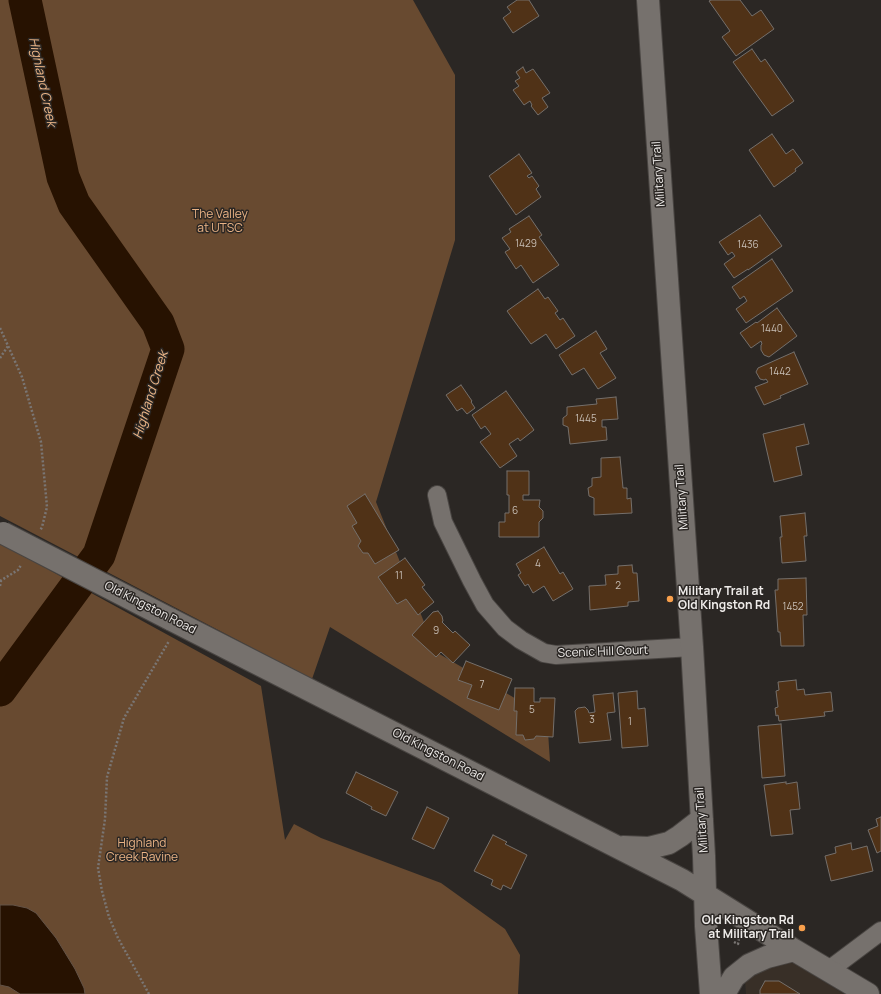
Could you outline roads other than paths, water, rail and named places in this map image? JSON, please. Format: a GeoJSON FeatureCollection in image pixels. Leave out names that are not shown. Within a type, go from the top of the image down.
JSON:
{"type":"FeatureCollection","features":[{"type":"Feature","properties":{"kind":"street","name":"Military Trail"},"geometry":{"type":"LineString","coordinates":[[648,0],[692,647],[706,895],[706,926],[712,994]]}},
{"type":"Feature","properties":{"kind":"street","name":"Scenic Hill Court"},"geometry":{"type":"LineString","coordinates":[[437,495],[443,522],[485,605],[505,628],[520,640],[544,652],[556,655],[692,647]]}},
{"type":"Feature","properties":{"kind":"street","name":"Old Kingston Road"},"geometry":{"type":"LineString","coordinates":[[2,532],[682,880],[868,994]]}},
{"type":"Feature","properties":{"kind":"street"},"geometry":{"type":"LineString","coordinates":[[616,846],[649,848],[669,843],[702,819]]}},
{"type":"Feature","properties":{"kind":"street"},"geometry":{"type":"LineString","coordinates":[[829,970],[881,931]]}},
{"type":"Feature","properties":{"kind":"street"},"geometry":{"type":"LineString","coordinates":[[724,994],[734,977],[749,965],[768,957],[794,950]]}},
{"type":"Feature","properties":{"kind":"waterway","name":"Highland Creek"},"geometry":{"type":"LineString","coordinates":[[0,690],[99,555],[168,349],[158,323],[74,204],[63,177],[25,0]]}},
{"type":"Feature","properties":{"kind":"place","name":"Military Trail at Old Kingston Rd"},"geometry":{"type":"Point","coordinates":[670,599]}},
{"type":"Feature","properties":{"kind":"place","name":"Old Kingston Rd at Military Trail"},"geometry":{"type":"Point","coordinates":[802,928]}},
{"type":"Feature","properties":{"kind":"park label","name":"The Valley at UTSC"},"geometry":{"type":"Point","coordinates":[220,222]}},
{"type":"Feature","properties":{"kind":"park label","name":"Highland Creek Ravine"},"geometry":{"type":"Point","coordinates":[142,851]}}]}
